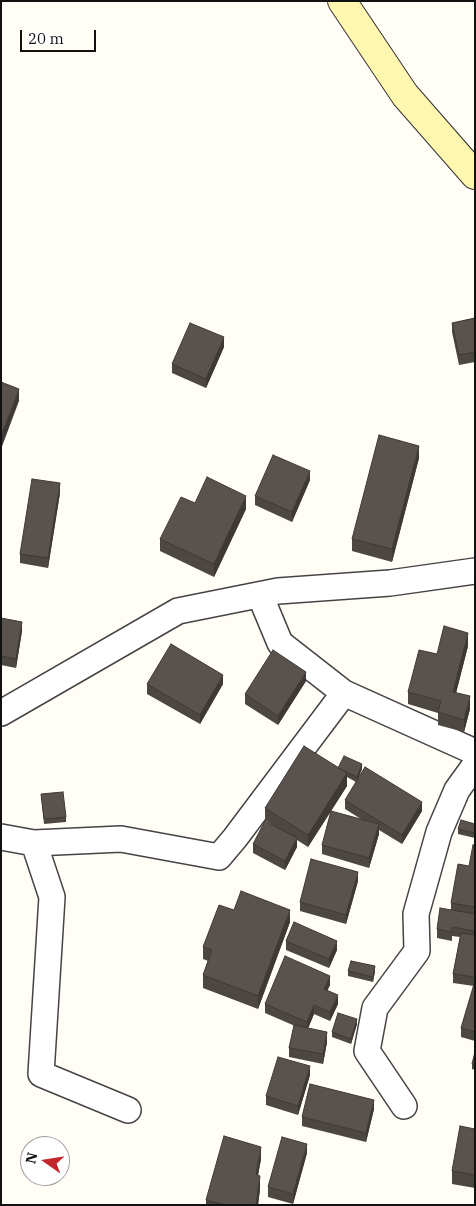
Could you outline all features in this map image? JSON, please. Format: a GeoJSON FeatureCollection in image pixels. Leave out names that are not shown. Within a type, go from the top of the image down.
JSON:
{"type":"FeatureCollection","features":[{"type":"Feature","properties":{"kind":"main road"},"geometry":{"type":"LineString","coordinates":[[342,1],[405,95],[475,175]]}},
{"type":"Feature","properties":{"kind":"street"},"geometry":{"type":"LineString","coordinates":[[1,713],[178,611],[278,591],[390,583],[475,572]]}},
{"type":"Feature","properties":{"kind":"street"},"geometry":{"type":"LineString","coordinates":[[260,595],[280,644],[344,693],[475,752]]}},
{"type":"Feature","properties":{"kind":"street"},"geometry":{"type":"LineString","coordinates":[[1,838],[34,843],[121,839],[218,857],[235,838],[344,693]]}},
{"type":"Feature","properties":{"kind":"street"},"geometry":{"type":"LineString","coordinates":[[404,1106],[367,1051],[375,1008],[417,951],[416,914],[439,832],[457,790],[475,765]]}},
{"type":"Feature","properties":{"kind":"street"},"geometry":{"type":"LineString","coordinates":[[34,843],[52,898],[42,1074],[128,1110]]}},
{"type":"Feature","properties":{"kind":"building"},"geometry":{"type":"Polygon","coordinates":[[[475,318],[475,352],[459,355],[452,323],[475,318]]]}},
{"type":"Feature","properties":{"kind":"building"},"geometry":{"type":"Polygon","coordinates":[[[190,323],[224,337],[206,379],[172,364],[190,323]]]}},
{"type":"Feature","properties":{"kind":"building"},"geometry":{"type":"Polygon","coordinates":[[[1,382],[19,389],[1,436],[1,382]]]}},
{"type":"Feature","properties":{"kind":"building"},"geometry":{"type":"Polygon","coordinates":[[[379,435],[419,446],[392,549],[352,539],[379,435]]]}},
{"type":"Feature","properties":{"kind":"building"},"geometry":{"type":"Polygon","coordinates":[[[273,455],[310,471],[292,512],[255,496],[273,455]]]}},
{"type":"Feature","properties":{"kind":"building"},"geometry":{"type":"Polygon","coordinates":[[[207,477],[246,496],[214,564],[160,539],[181,497],[195,503],[207,477]]]}},
{"type":"Feature","properties":{"kind":"building"},"geometry":{"type":"Polygon","coordinates":[[[32,479],[60,483],[48,558],[20,554],[32,479]]]}},
{"type":"Feature","properties":{"kind":"building"},"geometry":{"type":"Polygon","coordinates":[[[1,618],[22,622],[16,659],[1,656],[1,618]]]}},
{"type":"Feature","properties":{"kind":"building"},"geometry":{"type":"Polygon","coordinates":[[[444,626],[468,633],[453,692],[470,696],[464,720],[438,712],[441,701],[408,692],[419,650],[437,654],[444,626]]]}},
{"type":"Feature","properties":{"kind":"building"},"geometry":{"type":"Polygon","coordinates":[[[171,644],[223,675],[200,715],[147,684],[171,644]]]}},
{"type":"Feature","properties":{"kind":"building"},"geometry":{"type":"Polygon","coordinates":[[[273,650],[306,672],[278,716],[245,694],[273,650]]]}},
{"type":"Feature","properties":{"kind":"building"},"geometry":{"type":"Polygon","coordinates":[[[304,746],[347,773],[308,835],[265,808],[304,746]]]}},
{"type":"Feature","properties":{"kind":"building"},"geometry":{"type":"Polygon","coordinates":[[[344,756],[362,764],[357,777],[338,768],[344,756]]]}},
{"type":"Feature","properties":{"kind":"building"},"geometry":{"type":"Polygon","coordinates":[[[365,767],[422,802],[402,835],[345,800],[365,767]]]}},
{"type":"Feature","properties":{"kind":"building"},"geometry":{"type":"Polygon","coordinates":[[[63,792],[66,817],[44,819],[41,794],[63,792]]]}},
{"type":"Feature","properties":{"kind":"building"},"geometry":{"type":"Polygon","coordinates":[[[331,811],[379,824],[369,858],[322,845],[331,811]]]}},
{"type":"Feature","properties":{"kind":"building"},"geometry":{"type":"Polygon","coordinates":[[[461,820],[475,824],[475,833],[458,829],[461,820]]]}},
{"type":"Feature","properties":{"kind":"building"},"geometry":{"type":"Polygon","coordinates":[[[265,821],[297,838],[285,861],[253,844],[265,821]]]}},
{"type":"Feature","properties":{"kind":"building"},"geometry":{"type":"Polygon","coordinates":[[[473,845],[475,845],[475,907],[451,903],[458,864],[469,866],[473,845]]]}},
{"type":"Feature","properties":{"kind":"building"},"geometry":{"type":"Polygon","coordinates":[[[311,859],[358,872],[346,915],[300,902],[311,859]]]}},
{"type":"Feature","properties":{"kind":"building"},"geometry":{"type":"Polygon","coordinates":[[[241,891],[290,910],[258,996],[203,975],[212,950],[203,947],[219,905],[234,910],[241,891]]]}},
{"type":"Feature","properties":{"kind":"building"},"geometry":{"type":"Polygon","coordinates":[[[440,908],[475,914],[475,931],[452,927],[452,932],[437,929],[440,908]]]}},
{"type":"Feature","properties":{"kind":"building"},"geometry":{"type":"Polygon","coordinates":[[[294,922],[337,941],[329,959],[286,941],[294,922]]]}},
{"type":"Feature","properties":{"kind":"building"},"geometry":{"type":"Polygon","coordinates":[[[461,933],[475,935],[475,977],[453,974],[461,933]]]}},
{"type":"Feature","properties":{"kind":"building"},"geometry":{"type":"Polygon","coordinates":[[[285,956],[330,976],[324,989],[338,995],[330,1012],[314,1005],[307,1022],[265,1004],[285,956]]]}},
{"type":"Feature","properties":{"kind":"building"},"geometry":{"type":"Polygon","coordinates":[[[351,961],[375,966],[373,977],[348,971],[351,961]]]}},
{"type":"Feature","properties":{"kind":"building"},"geometry":{"type":"Polygon","coordinates":[[[475,985],[475,1032],[461,1028],[475,985]]]}},
{"type":"Feature","properties":{"kind":"building"},"geometry":{"type":"Polygon","coordinates":[[[338,1013],[357,1019],[351,1039],[332,1032],[338,1013]]]}},
{"type":"Feature","properties":{"kind":"building"},"geometry":{"type":"Polygon","coordinates":[[[294,1025],[327,1032],[323,1054],[289,1048],[294,1025]]]}},
{"type":"Feature","properties":{"kind":"building"},"geometry":{"type":"Polygon","coordinates":[[[475,1052],[475,1065],[472,1064],[475,1052]]]}},
{"type":"Feature","properties":{"kind":"building"},"geometry":{"type":"Polygon","coordinates":[[[278,1057],[310,1066],[298,1106],[266,1096],[278,1057]]]}},
{"type":"Feature","properties":{"kind":"building"},"geometry":{"type":"Polygon","coordinates":[[[310,1084],[374,1100],[366,1133],[302,1117],[310,1084]]]}},
{"type":"Feature","properties":{"kind":"building"},"geometry":{"type":"Polygon","coordinates":[[[460,1126],[475,1129],[475,1175],[452,1171],[460,1126]]]}},
{"type":"Feature","properties":{"kind":"building"},"geometry":{"type":"Polygon","coordinates":[[[224,1136],[261,1147],[256,1174],[260,1176],[256,1205],[225,1205],[206,1200],[224,1136]]]}},
{"type":"Feature","properties":{"kind":"building"},"geometry":{"type":"Polygon","coordinates":[[[282,1137],[307,1144],[293,1194],[268,1187],[282,1137]]]}}]}
